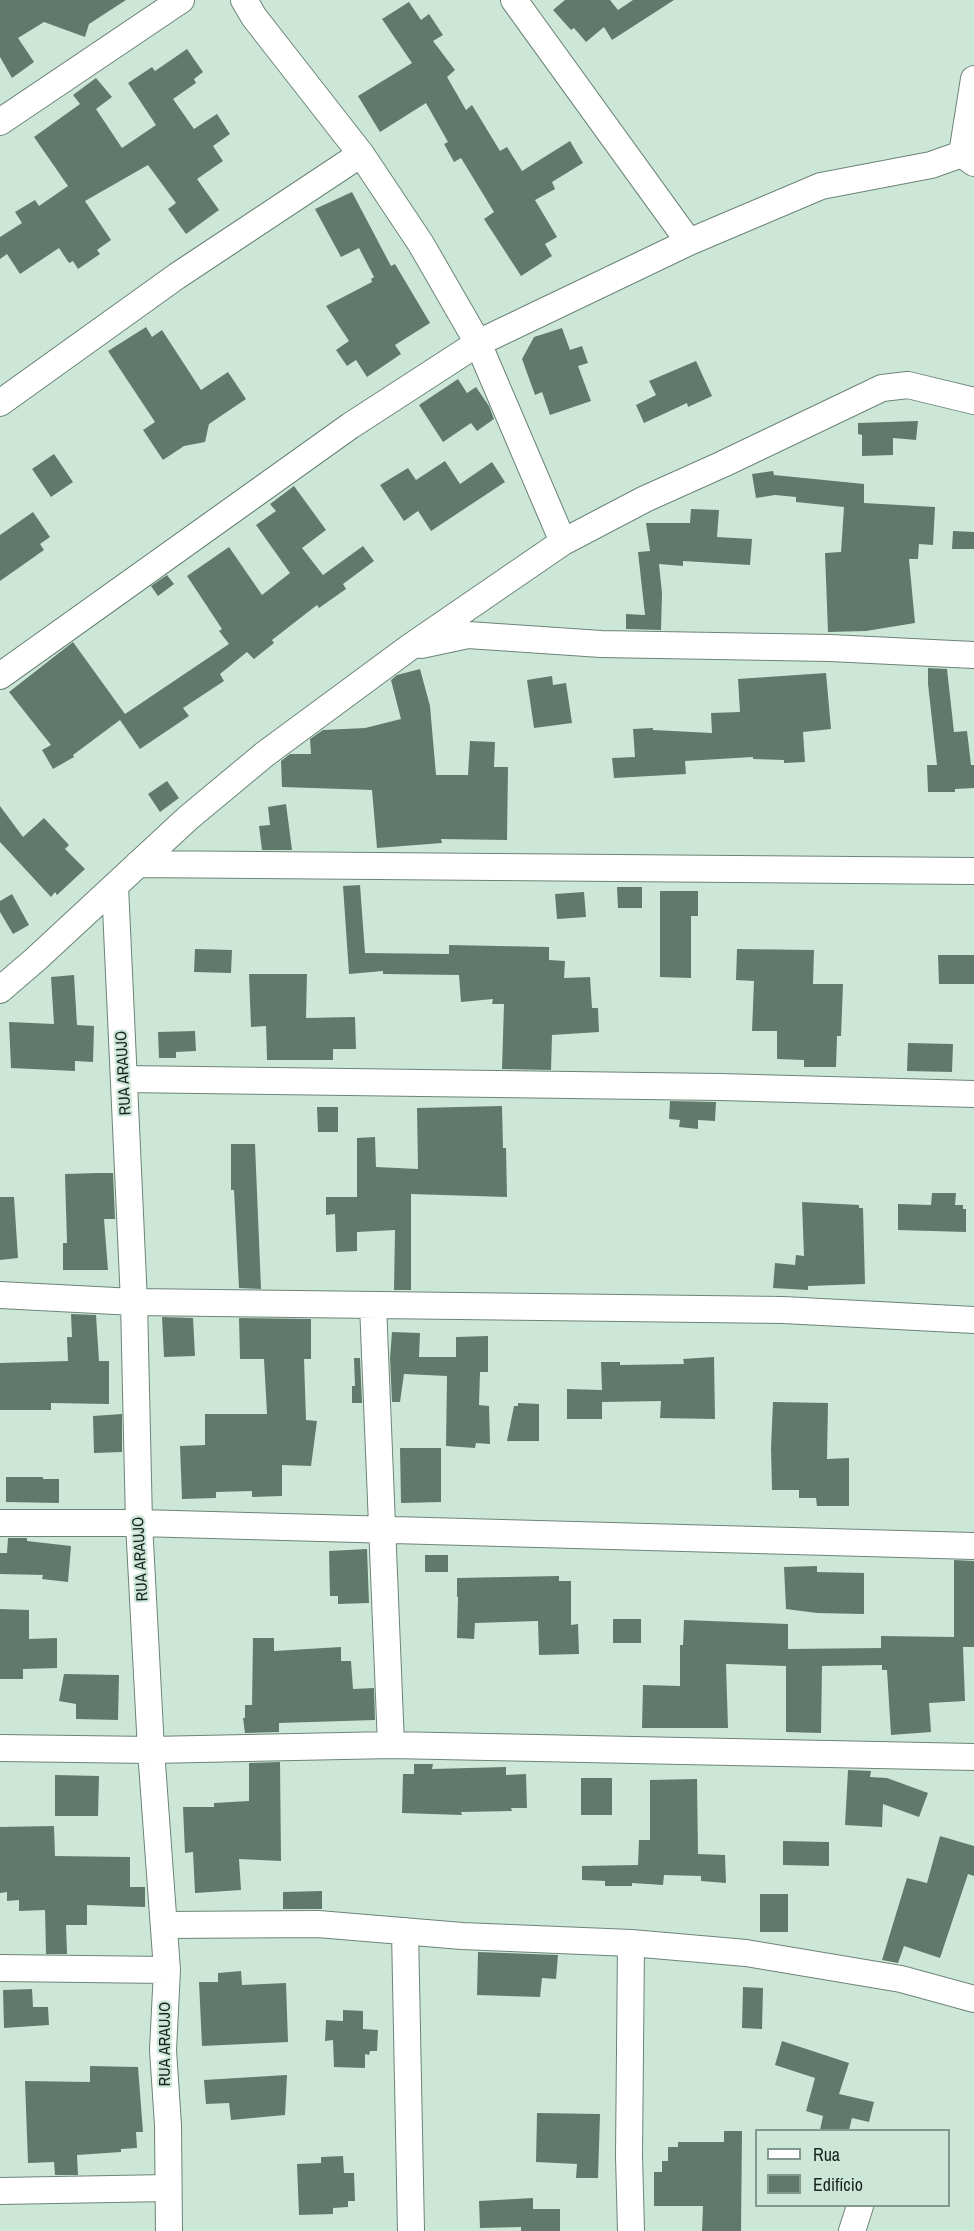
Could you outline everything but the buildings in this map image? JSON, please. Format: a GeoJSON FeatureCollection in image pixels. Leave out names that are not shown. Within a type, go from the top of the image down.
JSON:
{"type":"FeatureCollection","features":[{"type":"Feature","properties":{"kind":"street"},"geometry":{"type":"LineString","coordinates":[[0,122],[181,0]]}},
{"type":"Feature","properties":{"kind":"street"},"geometry":{"type":"LineString","coordinates":[[244,0],[254,17],[361,154],[421,244],[478,344],[563,542]]}},
{"type":"Feature","properties":{"kind":"street"},"geometry":{"type":"LineString","coordinates":[[526,4],[688,242]]}},
{"type":"Feature","properties":{"kind":"street"},"geometry":{"type":"LineString","coordinates":[[0,676],[350,426],[478,344],[688,242],[821,186],[968,159],[974,79]]}},
{"type":"Feature","properties":{"kind":"street"},"geometry":{"type":"LineString","coordinates":[[0,403],[177,276],[361,154]]}},
{"type":"Feature","properties":{"kind":"street"},"geometry":{"type":"LineString","coordinates":[[0,990],[188,818],[265,754],[410,647],[563,542],[645,499],[882,388],[908,385],[974,401]]}},
{"type":"Feature","properties":{"kind":"street"},"geometry":{"type":"LineString","coordinates":[[410,647],[468,635],[601,644],[830,648],[974,655]]}},
{"type":"Feature","properties":{"kind":"street"},"geometry":{"type":"LineString","coordinates":[[138,864],[974,871]]}},
{"type":"Feature","properties":{"kind":"street","name":"RUA ARAUJO"},"geometry":{"type":"LineString","coordinates":[[116,886],[134,1302],[139,1523],[151,1749],[167,1970],[164,2050],[170,2231]]}},
{"type":"Feature","properties":{"kind":"street"},"geometry":{"type":"LineString","coordinates":[[124,1079],[720,1087],[974,1095]]}},
{"type":"Feature","properties":{"kind":"street"},"geometry":{"type":"LineString","coordinates":[[0,1295],[134,1302],[783,1310],[974,1320]]}},
{"type":"Feature","properties":{"kind":"street"},"geometry":{"type":"LineString","coordinates":[[373,1305],[391,1745]]}},
{"type":"Feature","properties":{"kind":"street"},"geometry":{"type":"LineString","coordinates":[[0,1523],[139,1523],[974,1546]]}},
{"type":"Feature","properties":{"kind":"street"},"geometry":{"type":"LineString","coordinates":[[0,1748],[151,1749],[391,1745],[974,1757]]}},
{"type":"Feature","properties":{"kind":"street"},"geometry":{"type":"LineString","coordinates":[[164,1924],[318,1924],[462,1936],[631,1943],[746,1953],[901,1979],[974,1999]]}},
{"type":"Feature","properties":{"kind":"street"},"geometry":{"type":"LineString","coordinates":[[405,1931],[411,2231]]}},
{"type":"Feature","properties":{"kind":"street"},"geometry":{"type":"LineString","coordinates":[[631,1943],[629,2145],[631,2231]]}},
{"type":"Feature","properties":{"kind":"street"},"geometry":{"type":"LineString","coordinates":[[0,1968],[167,1970]]}},
{"type":"Feature","properties":{"kind":"street"},"geometry":{"type":"LineString","coordinates":[[0,2191],[168,2188]]}},
{"type":"Feature","properties":{"kind":"street"},"geometry":{"type":"LineString","coordinates":[[852,2231],[860,2207]]}}]}
